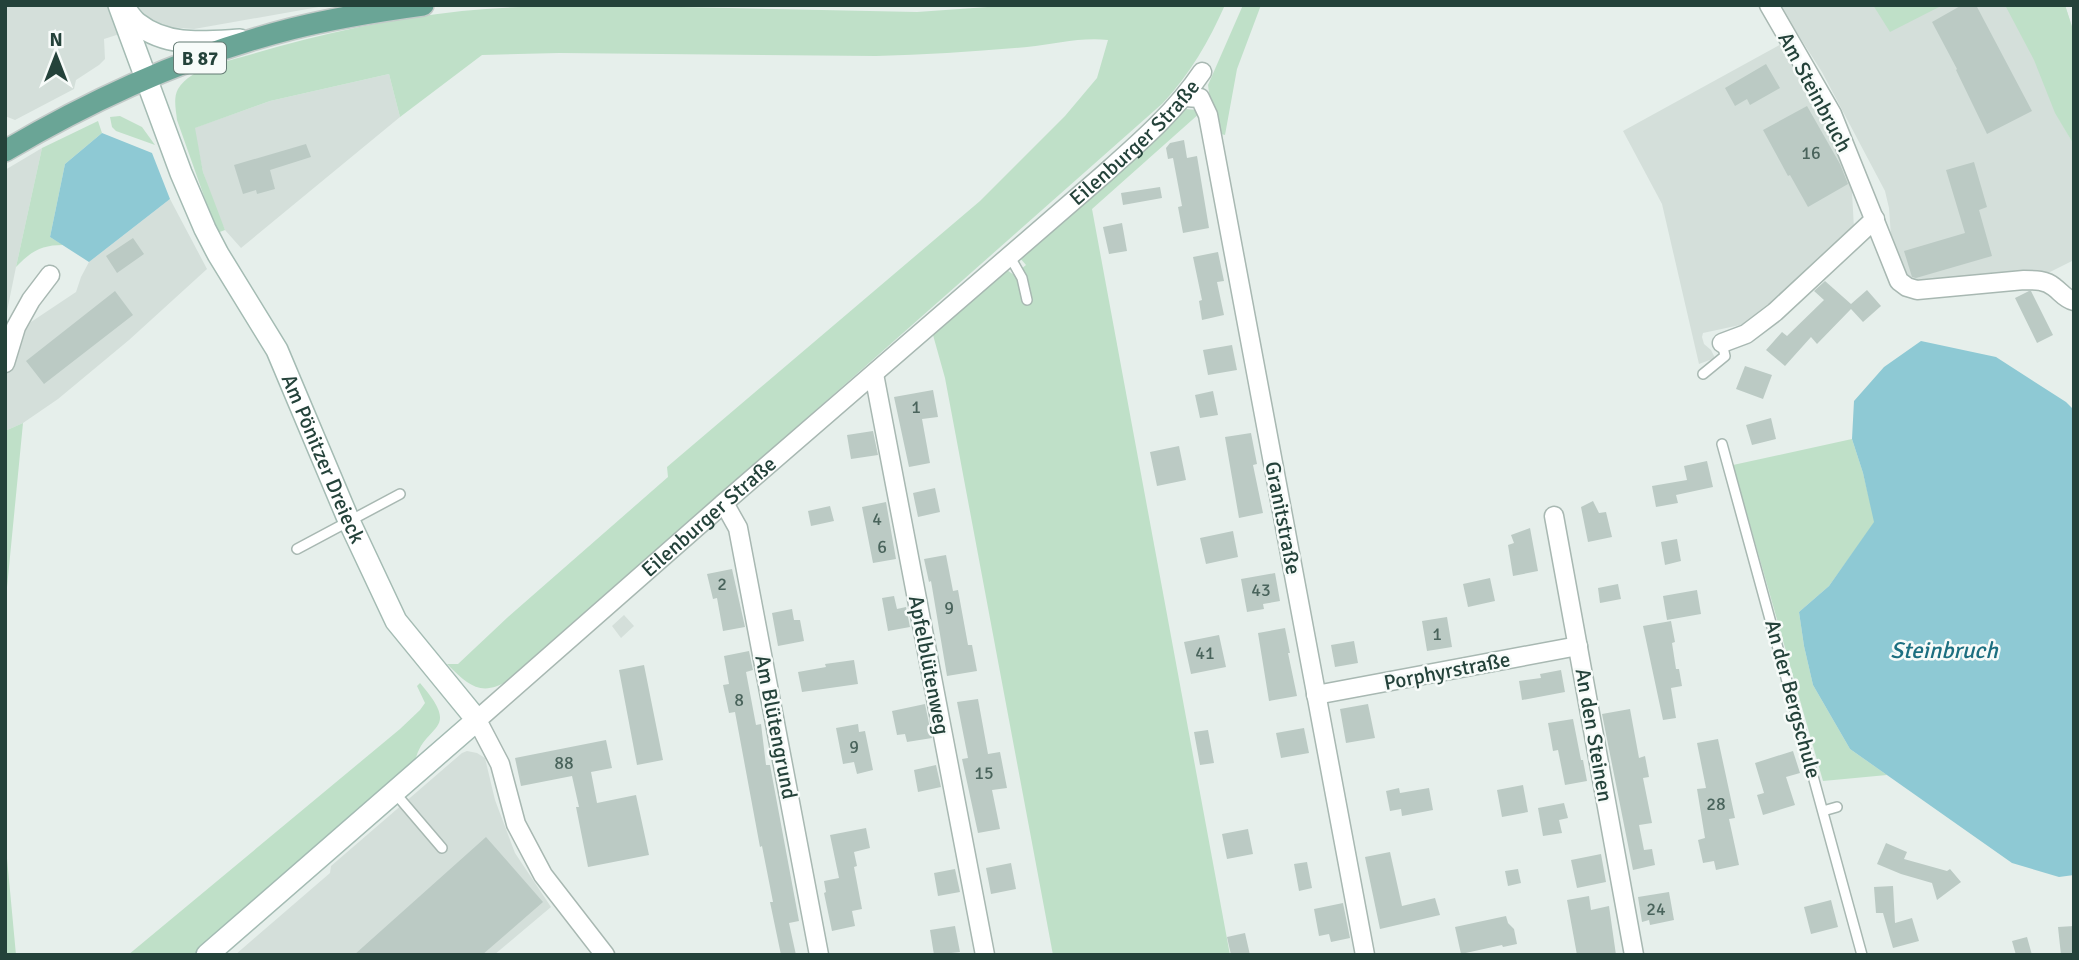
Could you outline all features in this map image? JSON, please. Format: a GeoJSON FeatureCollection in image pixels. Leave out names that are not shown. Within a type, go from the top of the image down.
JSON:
{"type":"FeatureCollection","features":[{"type":"Feature","properties":{"kind":"main road","name":"B 87"},"geometry":{"type":"LineString","coordinates":[[5,151],[66,117],[201,57],[256,39],[325,22],[423,5]]}},
{"type":"Feature","properties":{"kind":"street"},"geometry":{"type":"LineString","coordinates":[[120,5],[137,24],[163,38],[184,42],[256,39]]}},
{"type":"Feature","properties":{"kind":"street","name":"Am Pönitzer Dreieck"},"geometry":{"type":"LineString","coordinates":[[120,5],[192,200],[218,254],[277,350],[349,521],[396,621],[478,720]]}},
{"type":"Feature","properties":{"kind":"street","name":"Am Steinbruch"},"geometry":{"type":"LineString","coordinates":[[1769,5],[1832,114],[1899,281],[1917,290],[2024,279],[2038,280],[2052,284],[2069,300],[2074,301]]}},
{"type":"Feature","properties":{"kind":"street","name":"Eilenburger Straße"},"geometry":{"type":"LineString","coordinates":[[207,955],[1104,175],[1185,97],[1202,72]]}},
{"type":"Feature","properties":{"kind":"street","name":"Granitstraße"},"geometry":{"type":"LineString","coordinates":[[1185,97],[1200,98],[1208,115],[1365,955]]}},
{"type":"Feature","properties":{"kind":"street"},"geometry":{"type":"LineString","coordinates":[[1722,342],[1746,334],[1775,312],[1875,219]]}},
{"type":"Feature","properties":{"kind":"street"},"geometry":{"type":"LineString","coordinates":[[5,363],[16,327],[31,300],[50,275]]}},
{"type":"Feature","properties":{"kind":"street","name":"Apfelblütenweg"},"geometry":{"type":"LineString","coordinates":[[874,374],[985,955]]}},
{"type":"Feature","properties":{"kind":"street","name":"Am Blütengrund"},"geometry":{"type":"LineString","coordinates":[[724,503],[738,528],[819,955]]}},
{"type":"Feature","properties":{"kind":"street","name":"An den Steinen"},"geometry":{"type":"LineString","coordinates":[[1554,516],[1634,955]]}},
{"type":"Feature","properties":{"kind":"street","name":"Porphyrstraße"},"geometry":{"type":"LineString","coordinates":[[1316,695],[1578,646]]}},
{"type":"Feature","properties":{"kind":"street"},"geometry":{"type":"LineString","coordinates":[[478,720],[500,764],[521,834],[543,875],[595,951]]}},
{"type":"Feature","properties":{"kind":"lane"},"geometry":{"type":"LineString","coordinates":[[1010,257],[1022,278],[1027,300]]}},
{"type":"Feature","properties":{"kind":"lane"},"geometry":{"type":"LineString","coordinates":[[1703,374],[1725,356],[1722,342]]}},
{"type":"Feature","properties":{"kind":"lane","name":"An der Bergschule"},"geometry":{"type":"LineString","coordinates":[[1722,444],[1862,955]]}},
{"type":"Feature","properties":{"kind":"lane"},"geometry":{"type":"LineString","coordinates":[[297,549],[401,494]]}},
{"type":"Feature","properties":{"kind":"lane"},"geometry":{"type":"LineString","coordinates":[[395,793],[442,848]]}},
{"type":"Feature","properties":{"kind":"lane"},"geometry":{"type":"LineString","coordinates":[[1823,811],[1837,807]]}},
{"type":"Feature","properties":{"kind":"shaded area"},"geometry":{"type":"Polygon","coordinates":[[[5,5],[330,5],[194,29],[168,27],[157,22],[104,39],[105,59],[76,80],[74,89],[15,120],[5,116],[5,5]]]}},
{"type":"Feature","properties":{"kind":"shaded area"},"geometry":{"type":"Polygon","coordinates":[[[1779,5],[2065,5],[2074,33],[2056,113],[2074,145],[2074,260],[2048,273],[1912,283],[1903,276],[1891,236],[1885,191],[1822,72],[1779,5]]]}},
{"type":"Feature","properties":{"kind":"shaded area"},"geometry":{"type":"Polygon","coordinates":[[[1783,43],[1814,97],[1851,173],[1854,229],[1754,322],[1703,333],[1704,344],[1715,358],[1699,364],[1662,204],[1623,131],[1783,43]]]}},
{"type":"Feature","properties":{"kind":"shaded area"},"geometry":{"type":"Polygon","coordinates":[[[389,74],[400,117],[241,248],[225,230],[215,208],[203,172],[194,128],[270,101],[389,74]]]}},
{"type":"Feature","properties":{"kind":"shaded area"},"geometry":{"type":"Polygon","coordinates":[[[42,148],[16,267],[5,321],[5,170],[42,148]]]}},
{"type":"Feature","properties":{"kind":"shaded area"},"geometry":{"type":"Polygon","coordinates":[[[170,199],[207,269],[129,340],[58,399],[23,423],[5,431],[5,381],[16,346],[31,322],[76,292],[89,262],[170,199]]]}},
{"type":"Feature","properties":{"kind":"shaded area"},"geometry":{"type":"Polygon","coordinates":[[[624,615],[634,626],[621,638],[612,626],[624,615]]]}},
{"type":"Feature","properties":{"kind":"shaded area"},"geometry":{"type":"Polygon","coordinates":[[[467,751],[485,758],[495,800],[515,853],[551,907],[494,955],[235,955],[330,873],[331,866],[467,751]]]}},
{"type":"Feature","properties":{"kind":"green space"},"geometry":{"type":"Polygon","coordinates":[[[584,5],[917,12],[1016,5],[1225,5],[1198,57],[1163,103],[513,678],[493,687],[477,687],[463,679],[447,664],[458,664],[668,477],[667,467],[980,201],[1065,116],[1097,78],[1108,40],[1088,39],[1027,47],[876,56],[559,53],[482,55],[400,117],[389,74],[270,101],[195,128],[203,172],[225,230],[217,233],[177,120],[176,93],[192,75],[210,66],[275,47],[381,23],[477,10],[584,5]]]}},
{"type":"Feature","properties":{"kind":"green space"},"geometry":{"type":"Polygon","coordinates":[[[1243,5],[1261,5],[1237,69],[1225,135],[1221,134],[1208,85],[1243,5]]]}},
{"type":"Feature","properties":{"kind":"green space"},"geometry":{"type":"Polygon","coordinates":[[[1873,5],[1943,5],[1890,32],[1873,5]]]}},
{"type":"Feature","properties":{"kind":"green space"},"geometry":{"type":"Polygon","coordinates":[[[2005,5],[2065,5],[2074,33],[2074,145],[2055,113],[2034,60],[2005,5]]]}},
{"type":"Feature","properties":{"kind":"green space"},"geometry":{"type":"Polygon","coordinates":[[[1186,109],[1201,112],[1092,209],[1230,955],[1053,955],[945,378],[933,335],[1007,270],[1014,275],[1026,265],[1020,258],[1186,109]]]}},
{"type":"Feature","properties":{"kind":"green space"},"geometry":{"type":"Polygon","coordinates":[[[120,116],[142,127],[155,145],[116,131],[112,127],[110,117],[120,116]]]}},
{"type":"Feature","properties":{"kind":"green space"},"geometry":{"type":"Polygon","coordinates":[[[98,121],[102,133],[65,164],[50,237],[63,245],[37,250],[16,267],[42,148],[98,121]]]}},
{"type":"Feature","properties":{"kind":"green space"},"geometry":{"type":"Polygon","coordinates":[[[23,423],[5,608],[5,431],[23,423]]]}},
{"type":"Feature","properties":{"kind":"green space"},"geometry":{"type":"Polygon","coordinates":[[[1852,439],[1875,522],[1829,586],[1799,612],[1813,685],[1850,749],[1887,775],[1823,781],[1733,465],[1852,439]]]}},
{"type":"Feature","properties":{"kind":"green space"},"geometry":{"type":"Polygon","coordinates":[[[420,683],[433,699],[440,720],[419,749],[415,762],[193,955],[128,955],[400,729],[425,703],[417,686],[420,683]]]}},
{"type":"Feature","properties":{"kind":"green space"},"geometry":{"type":"Polygon","coordinates":[[[5,837],[16,955],[5,955],[5,837]]]}},
{"type":"Feature","properties":{"kind":"water"},"geometry":{"type":"Polygon","coordinates":[[[102,133],[152,153],[170,199],[89,262],[50,237],[65,164],[102,133]]]}},
{"type":"Feature","properties":{"kind":"water","name":"Steinbruch"},"geometry":{"type":"Polygon","coordinates":[[[1921,341],[1996,357],[2066,402],[2074,410],[2074,875],[2059,877],[2012,863],[1850,749],[1813,685],[1799,612],[1829,586],[1874,522],[1852,439],[1854,401],[1884,367],[1921,341]]]}},
{"type":"Feature","properties":{"kind":"building"},"geometry":{"type":"Polygon","coordinates":[[[1962,5],[1976,5],[2032,111],[1987,134],[1932,22],[1962,5]]]}},
{"type":"Feature","properties":{"kind":"building"},"geometry":{"type":"Polygon","coordinates":[[[1766,64],[1780,88],[1750,105],[1747,99],[1735,106],[1725,88],[1766,64]]]}},
{"type":"Feature","properties":{"kind":"building"},"geometry":{"type":"Polygon","coordinates":[[[1807,106],[1840,164],[1848,184],[1808,207],[1763,130],[1807,106]]]}},
{"type":"Feature","properties":{"kind":"building"},"geometry":{"type":"Polygon","coordinates":[[[1184,140],[1187,158],[1197,156],[1209,228],[1183,233],[1178,207],[1182,206],[1173,158],[1168,159],[1166,148],[1170,143],[1184,140]]]}},
{"type":"Feature","properties":{"kind":"building"},"geometry":{"type":"Polygon","coordinates":[[[306,144],[311,157],[270,170],[275,189],[257,194],[256,190],[243,194],[234,165],[306,144]]]}},
{"type":"Feature","properties":{"kind":"building"},"geometry":{"type":"Polygon","coordinates":[[[1974,162],[1987,207],[1979,210],[1992,256],[1912,277],[1904,251],[1965,233],[1946,170],[1974,162]]]}},
{"type":"Feature","properties":{"kind":"building"},"geometry":{"type":"Polygon","coordinates":[[[1160,187],[1162,198],[1123,205],[1121,193],[1160,187]]]}},
{"type":"Feature","properties":{"kind":"building"},"geometry":{"type":"Polygon","coordinates":[[[1122,223],[1127,251],[1109,254],[1103,227],[1122,223]]]}},
{"type":"Feature","properties":{"kind":"building"},"geometry":{"type":"Polygon","coordinates":[[[133,238],[144,254],[117,273],[106,256],[133,238]]]}},
{"type":"Feature","properties":{"kind":"building"},"geometry":{"type":"Polygon","coordinates":[[[1218,252],[1224,281],[1217,282],[1224,315],[1202,320],[1199,301],[1202,300],[1193,257],[1218,252]]]}},
{"type":"Feature","properties":{"kind":"building"},"geometry":{"type":"Polygon","coordinates":[[[1825,281],[1851,304],[1867,290],[1881,306],[1863,322],[1851,309],[1817,344],[1811,337],[1785,366],[1766,350],[1782,332],[1787,336],[1824,300],[1814,291],[1825,281]]]}},
{"type":"Feature","properties":{"kind":"building"},"geometry":{"type":"Polygon","coordinates":[[[115,291],[133,315],[44,384],[26,361],[115,291]]]}},
{"type":"Feature","properties":{"kind":"building"},"geometry":{"type":"Polygon","coordinates":[[[2029,291],[2053,335],[2037,343],[2015,298],[2029,291]]]}},
{"type":"Feature","properties":{"kind":"building"},"geometry":{"type":"Polygon","coordinates":[[[1232,345],[1237,370],[1208,375],[1203,350],[1232,345]]]}},
{"type":"Feature","properties":{"kind":"building"},"geometry":{"type":"Polygon","coordinates":[[[1745,366],[1772,375],[1763,399],[1736,389],[1745,366]]]}},
{"type":"Feature","properties":{"kind":"building"},"geometry":{"type":"Polygon","coordinates":[[[933,390],[938,417],[922,419],[930,463],[909,467],[894,397],[933,390]]]}},
{"type":"Feature","properties":{"kind":"building"},"geometry":{"type":"Polygon","coordinates":[[[1213,391],[1218,415],[1200,418],[1195,395],[1213,391]]]}},
{"type":"Feature","properties":{"kind":"building"},"geometry":{"type":"Polygon","coordinates":[[[1771,418],[1776,439],[1752,445],[1746,425],[1771,418]]]}},
{"type":"Feature","properties":{"kind":"building"},"geometry":{"type":"Polygon","coordinates":[[[873,431],[878,455],[851,459],[847,435],[873,431]]]}},
{"type":"Feature","properties":{"kind":"building"},"geometry":{"type":"Polygon","coordinates":[[[1251,433],[1257,464],[1253,465],[1263,513],[1239,518],[1225,437],[1251,433]]]}},
{"type":"Feature","properties":{"kind":"building"},"geometry":{"type":"Polygon","coordinates":[[[1179,446],[1186,480],[1157,486],[1150,452],[1179,446]]]}},
{"type":"Feature","properties":{"kind":"building"},"geometry":{"type":"Polygon","coordinates":[[[1707,461],[1713,487],[1676,495],[1678,503],[1656,507],[1652,486],[1687,480],[1684,466],[1707,461]]]}},
{"type":"Feature","properties":{"kind":"building"},"geometry":{"type":"Polygon","coordinates":[[[935,488],[940,512],[918,517],[913,493],[935,488]]]}},
{"type":"Feature","properties":{"kind":"building"},"geometry":{"type":"Polygon","coordinates":[[[1593,501],[1599,513],[1606,512],[1612,537],[1588,542],[1581,507],[1593,501]]]}},
{"type":"Feature","properties":{"kind":"building"},"geometry":{"type":"Polygon","coordinates":[[[886,502],[896,559],[873,563],[862,507],[886,502]]]}},
{"type":"Feature","properties":{"kind":"building"},"geometry":{"type":"Polygon","coordinates":[[[830,506],[834,521],[811,526],[808,511],[830,506]]]}},
{"type":"Feature","properties":{"kind":"building"},"geometry":{"type":"Polygon","coordinates":[[[1530,528],[1538,571],[1513,576],[1508,545],[1514,543],[1511,535],[1530,528]]]}},
{"type":"Feature","properties":{"kind":"building"},"geometry":{"type":"Polygon","coordinates":[[[1233,531],[1238,557],[1206,564],[1200,538],[1233,531]]]}},
{"type":"Feature","properties":{"kind":"building"},"geometry":{"type":"Polygon","coordinates":[[[1677,539],[1681,561],[1665,565],[1661,542],[1677,539]]]}},
{"type":"Feature","properties":{"kind":"building"},"geometry":{"type":"Polygon","coordinates":[[[946,555],[953,591],[958,590],[968,645],[972,645],[977,671],[947,676],[931,581],[929,582],[924,559],[946,555]]]}},
{"type":"Feature","properties":{"kind":"building"},"geometry":{"type":"Polygon","coordinates":[[[732,569],[745,627],[723,631],[717,598],[713,599],[707,574],[732,569]]]}},
{"type":"Feature","properties":{"kind":"building"},"geometry":{"type":"Polygon","coordinates":[[[1275,573],[1280,601],[1263,604],[1264,609],[1247,612],[1241,579],[1275,573]]]}},
{"type":"Feature","properties":{"kind":"building"},"geometry":{"type":"Polygon","coordinates":[[[1490,578],[1495,601],[1468,607],[1463,584],[1490,578]]]}},
{"type":"Feature","properties":{"kind":"building"},"geometry":{"type":"Polygon","coordinates":[[[1618,584],[1621,599],[1600,603],[1598,588],[1618,584]]]}},
{"type":"Feature","properties":{"kind":"building"},"geometry":{"type":"Polygon","coordinates":[[[1697,590],[1701,614],[1667,620],[1663,596],[1697,590]]]}},
{"type":"Feature","properties":{"kind":"building"},"geometry":{"type":"Polygon","coordinates":[[[894,596],[897,609],[906,607],[910,627],[888,631],[882,598],[894,596]]]}},
{"type":"Feature","properties":{"kind":"building"},"geometry":{"type":"Polygon","coordinates":[[[792,609],[794,620],[800,620],[804,641],[778,646],[772,613],[792,609]]]}},
{"type":"Feature","properties":{"kind":"building"},"geometry":{"type":"Polygon","coordinates":[[[1447,617],[1452,647],[1427,651],[1422,621],[1447,617]]]}},
{"type":"Feature","properties":{"kind":"building"},"geometry":{"type":"Polygon","coordinates":[[[1671,621],[1676,669],[1679,669],[1682,686],[1671,688],[1676,718],[1663,720],[1643,626],[1671,621]]]}},
{"type":"Feature","properties":{"kind":"building"},"geometry":{"type":"Polygon","coordinates":[[[1285,628],[1297,696],[1269,701],[1258,633],[1285,628]]]}},
{"type":"Feature","properties":{"kind":"building"},"geometry":{"type":"Polygon","coordinates":[[[1219,635],[1226,667],[1191,674],[1184,642],[1219,635]]]}},
{"type":"Feature","properties":{"kind":"building"},"geometry":{"type":"Polygon","coordinates":[[[1354,641],[1358,663],[1335,667],[1331,645],[1354,641]]]}},
{"type":"Feature","properties":{"kind":"building"},"geometry":{"type":"Polygon","coordinates":[[[749,651],[753,670],[746,672],[756,725],[761,724],[766,765],[770,765],[799,921],[789,923],[796,955],[781,955],[735,712],[729,713],[723,685],[729,684],[724,656],[749,651]]]}},
{"type":"Feature","properties":{"kind":"building"},"geometry":{"type":"Polygon","coordinates":[[[854,660],[858,684],[802,692],[798,672],[826,667],[825,664],[854,660]]]}},
{"type":"Feature","properties":{"kind":"building"},"geometry":{"type":"Polygon","coordinates":[[[644,665],[663,760],[637,765],[619,670],[644,665]]]}},
{"type":"Feature","properties":{"kind":"building"},"geometry":{"type":"Polygon","coordinates":[[[1561,670],[1565,692],[1522,700],[1519,681],[1541,678],[1540,674],[1561,670]]]}},
{"type":"Feature","properties":{"kind":"building"},"geometry":{"type":"Polygon","coordinates":[[[978,699],[988,754],[1000,752],[1007,788],[992,790],[1000,829],[978,833],[962,759],[968,758],[957,702],[978,699]]]}},
{"type":"Feature","properties":{"kind":"building"},"geometry":{"type":"Polygon","coordinates":[[[925,704],[932,738],[907,742],[905,734],[897,735],[892,711],[925,704]]]}},
{"type":"Feature","properties":{"kind":"building"},"geometry":{"type":"Polygon","coordinates":[[[1368,704],[1375,738],[1346,743],[1340,709],[1368,704]]]}},
{"type":"Feature","properties":{"kind":"building"},"geometry":{"type":"Polygon","coordinates":[[[1630,709],[1639,758],[1645,756],[1649,777],[1643,778],[1652,823],[1639,825],[1644,850],[1652,849],[1655,865],[1633,870],[1602,714],[1630,709]]]}},
{"type":"Feature","properties":{"kind":"building"},"geometry":{"type":"Polygon","coordinates":[[[1573,719],[1587,781],[1565,785],[1558,750],[1553,751],[1548,723],[1573,719]]]}},
{"type":"Feature","properties":{"kind":"building"},"geometry":{"type":"Polygon","coordinates":[[[858,724],[859,732],[865,731],[873,770],[857,774],[854,762],[843,764],[836,728],[858,724]]]}},
{"type":"Feature","properties":{"kind":"building"},"geometry":{"type":"Polygon","coordinates":[[[1304,728],[1309,753],[1281,758],[1276,733],[1304,728]]]}},
{"type":"Feature","properties":{"kind":"building"},"geometry":{"type":"Polygon","coordinates":[[[1208,730],[1214,763],[1200,765],[1194,732],[1208,730]]]}},
{"type":"Feature","properties":{"kind":"building"},"geometry":{"type":"Polygon","coordinates":[[[1718,739],[1735,818],[1729,819],[1739,865],[1716,870],[1714,861],[1703,863],[1698,840],[1705,838],[1697,789],[1706,788],[1697,743],[1718,739]]]}},
{"type":"Feature","properties":{"kind":"building"},"geometry":{"type":"Polygon","coordinates":[[[606,740],[612,768],[591,772],[597,803],[636,795],[649,855],[588,867],[572,776],[521,786],[515,758],[606,740]]]}},
{"type":"Feature","properties":{"kind":"building"},"geometry":{"type":"Polygon","coordinates":[[[1793,751],[1800,773],[1786,777],[1795,805],[1763,815],[1757,795],[1764,793],[1755,763],[1793,751]]]}},
{"type":"Feature","properties":{"kind":"building"},"geometry":{"type":"Polygon","coordinates":[[[936,765],[941,787],[918,792],[914,770],[936,765]]]}},
{"type":"Feature","properties":{"kind":"building"},"geometry":{"type":"Polygon","coordinates":[[[1523,785],[1528,812],[1502,817],[1497,790],[1523,785]]]}},
{"type":"Feature","properties":{"kind":"building"},"geometry":{"type":"Polygon","coordinates":[[[1399,788],[1400,793],[1429,788],[1433,810],[1402,816],[1401,809],[1390,811],[1386,791],[1399,788]]]}},
{"type":"Feature","properties":{"kind":"building"},"geometry":{"type":"Polygon","coordinates":[[[1564,803],[1568,818],[1559,820],[1562,833],[1543,836],[1538,808],[1564,803]]]}},
{"type":"Feature","properties":{"kind":"building"},"geometry":{"type":"Polygon","coordinates":[[[866,828],[870,848],[854,852],[862,909],[852,911],[855,926],[832,931],[824,881],[839,878],[830,835],[866,828]]]}},
{"type":"Feature","properties":{"kind":"building"},"geometry":{"type":"Polygon","coordinates":[[[1248,829],[1253,854],[1227,859],[1222,834],[1248,829]]]}},
{"type":"Feature","properties":{"kind":"building"},"geometry":{"type":"Polygon","coordinates":[[[486,837],[543,902],[482,955],[354,955],[486,837]]]}},
{"type":"Feature","properties":{"kind":"building"},"geometry":{"type":"Polygon","coordinates":[[[1886,843],[1907,852],[1904,859],[1947,871],[1950,869],[1961,882],[1937,900],[1932,883],[1877,864],[1886,843]]]}},
{"type":"Feature","properties":{"kind":"building"},"geometry":{"type":"Polygon","coordinates":[[[1390,852],[1402,906],[1435,898],[1440,915],[1380,929],[1365,857],[1390,852]]]}},
{"type":"Feature","properties":{"kind":"building"},"geometry":{"type":"Polygon","coordinates":[[[1601,854],[1606,882],[1577,888],[1571,860],[1601,854]]]}},
{"type":"Feature","properties":{"kind":"building"},"geometry":{"type":"Polygon","coordinates":[[[1307,862],[1312,888],[1299,891],[1294,864],[1307,862]]]}},
{"type":"Feature","properties":{"kind":"building"},"geometry":{"type":"Polygon","coordinates":[[[1011,863],[1016,889],[991,894],[986,868],[1011,863]]]}},
{"type":"Feature","properties":{"kind":"building"},"geometry":{"type":"Polygon","coordinates":[[[955,869],[960,892],[938,896],[934,873],[955,869]]]}},
{"type":"Feature","properties":{"kind":"building"},"geometry":{"type":"Polygon","coordinates":[[[1518,869],[1521,883],[1508,886],[1505,871],[1518,869]]]}},
{"type":"Feature","properties":{"kind":"building"},"geometry":{"type":"Polygon","coordinates":[[[1893,886],[1895,923],[1912,918],[1919,941],[1893,948],[1883,913],[1876,913],[1874,887],[1893,886]]]}},
{"type":"Feature","properties":{"kind":"building"},"geometry":{"type":"Polygon","coordinates":[[[1669,892],[1674,920],[1650,925],[1649,920],[1642,922],[1638,897],[1669,892]]]}},
{"type":"Feature","properties":{"kind":"building"},"geometry":{"type":"Polygon","coordinates":[[[1589,896],[1591,910],[1609,906],[1616,955],[1577,955],[1567,900],[1589,896]]]}},
{"type":"Feature","properties":{"kind":"building"},"geometry":{"type":"Polygon","coordinates":[[[1831,900],[1838,927],[1811,934],[1804,907],[1831,900]]]}},
{"type":"Feature","properties":{"kind":"building"},"geometry":{"type":"Polygon","coordinates":[[[1343,903],[1350,938],[1331,942],[1329,934],[1319,936],[1314,909],[1343,903]]]}},
{"type":"Feature","properties":{"kind":"building"},"geometry":{"type":"Polygon","coordinates":[[[1506,916],[1514,929],[1517,944],[1461,954],[1455,927],[1506,916]]]}},
{"type":"Feature","properties":{"kind":"building"},"geometry":{"type":"Polygon","coordinates":[[[955,926],[960,952],[934,955],[930,930],[955,926]]]}},
{"type":"Feature","properties":{"kind":"building"},"geometry":{"type":"Polygon","coordinates":[[[2074,926],[2074,955],[2061,955],[2058,927],[2074,926]]]}},
{"type":"Feature","properties":{"kind":"building"},"geometry":{"type":"Polygon","coordinates":[[[1245,933],[1250,955],[1231,955],[1227,937],[1245,933]]]}},
{"type":"Feature","properties":{"kind":"building"},"geometry":{"type":"Polygon","coordinates":[[[2027,937],[2032,955],[2016,955],[2012,941],[2027,937]]]}}]}
